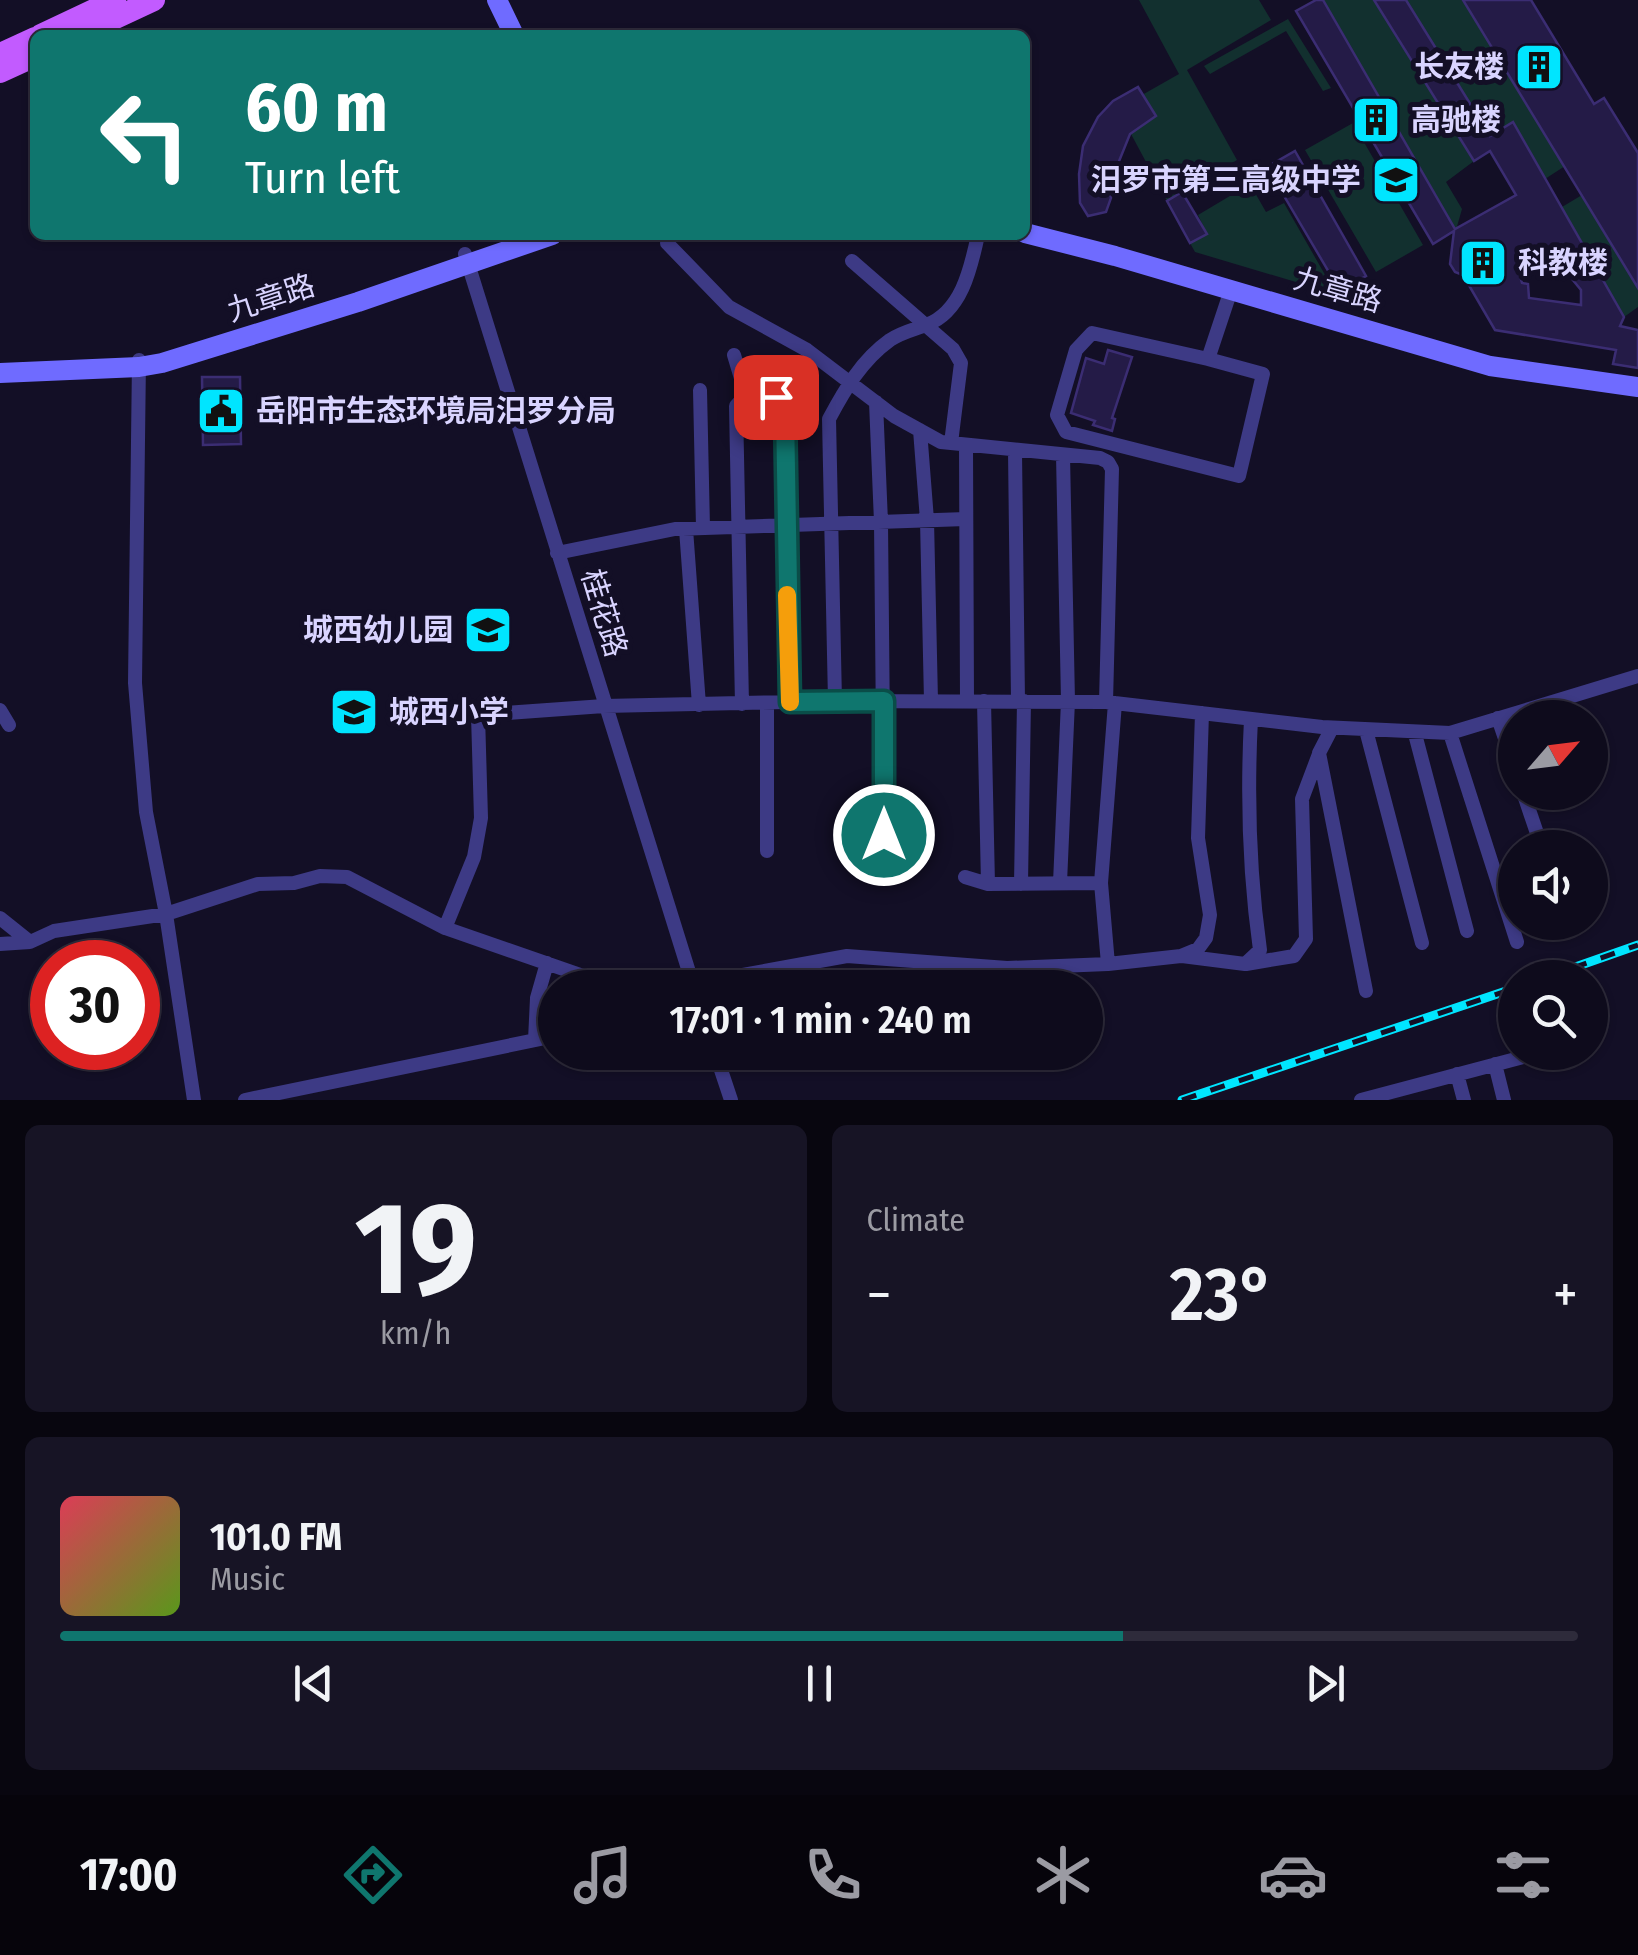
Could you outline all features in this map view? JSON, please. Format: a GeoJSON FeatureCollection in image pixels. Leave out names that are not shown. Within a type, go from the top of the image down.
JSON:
{"type":"FeatureCollection","features":[{"type":"Feature","properties":{"kind":"main road"},"geometry":{"type":"LineString","coordinates":[[51,30],[115,0]]}},
{"type":"Feature","properties":{"kind":"main road"},"geometry":{"type":"LineString","coordinates":[[91,30],[154,0]]}},
{"type":"Feature","properties":{"kind":"main road"},"geometry":{"type":"LineString","coordinates":[[0,54],[30,40]]}},
{"type":"Feature","properties":{"kind":"main road"},"geometry":{"type":"LineString","coordinates":[[0,72],[30,58]]}},
{"type":"Feature","properties":{"kind":"street"},"geometry":{"type":"LineString","coordinates":[[497,0],[512,30]]}},
{"type":"Feature","properties":{"kind":"street"},"geometry":{"type":"LineString","coordinates":[[1030,223],[1494,354],[1638,374]]}},
{"type":"Feature","properties":{"kind":"street","name":"九章路"},"geometry":{"type":"LineString","coordinates":[[1030,235],[1490,366],[1638,387]]}},
{"type":"Feature","properties":{"kind":"street"},"geometry":{"type":"LineString","coordinates":[[466,258],[510,240]]}},
{"type":"Feature","properties":{"kind":"street","name":"九章路"},"geometry":{"type":"LineString","coordinates":[[0,373],[139,364],[184,357],[340,308],[466,258],[533,240]]}},
{"type":"Feature","properties":{"kind":"street"},"geometry":{"type":"LineString","coordinates":[[836,701],[829,418],[848,382],[893,338],[936,320],[963,288],[977,240]]}},
{"type":"Feature","properties":{"kind":"street"},"geometry":{"type":"LineString","coordinates":[[667,243],[728,306],[807,350],[876,402],[942,442],[1100,458],[1108,462],[1112,469],[1111,702],[1101,882],[1108,964]]}},
{"type":"Feature","properties":{"kind":"street","name":"桂花路"},"geometry":{"type":"LineString","coordinates":[[466,258],[689,970]]}},
{"type":"Feature","properties":{"kind":"street"},"geometry":{"type":"LineString","coordinates":[[852,260],[953,349],[961,362],[958,444],[966,519],[967,701]]}},
{"type":"Feature","properties":{"kind":"street"},"geometry":{"type":"LineString","coordinates":[[1208,359],[1231,290]]}},
{"type":"Feature","properties":{"kind":"street"},"geometry":{"type":"LineString","coordinates":[[1092,333],[1208,359],[1264,374],[1239,476],[1066,432],[1057,415],[1076,350],[1092,333]]}},
{"type":"Feature","properties":{"kind":"street"},"geometry":{"type":"LineString","coordinates":[[734,355],[746,394]]}},
{"type":"Feature","properties":{"kind":"street"},"geometry":{"type":"LineString","coordinates":[[0,365],[139,364],[135,683],[146,812],[194,1100]]}},
{"type":"Feature","properties":{"kind":"street"},"geometry":{"type":"LineString","coordinates":[[700,390],[703,528]]}},
{"type":"Feature","properties":{"kind":"street"},"geometry":{"type":"LineString","coordinates":[[746,394],[776,397],[785,412],[790,702]]}},
{"type":"Feature","properties":{"kind":"street"},"geometry":{"type":"LineString","coordinates":[[742,704],[736,406],[746,394]]}},
{"type":"Feature","properties":{"kind":"street"},"geometry":{"type":"LineString","coordinates":[[876,402],[884,835]]}},
{"type":"Feature","properties":{"kind":"street"},"geometry":{"type":"LineString","coordinates":[[920,430],[927,520],[931,701]]}},
{"type":"Feature","properties":{"kind":"street"},"geometry":{"type":"LineString","coordinates":[[1015,451],[1021,884]]}},
{"type":"Feature","properties":{"kind":"street"},"geometry":{"type":"LineString","coordinates":[[1060,883],[1068,701],[1062,455]]}},
{"type":"Feature","properties":{"kind":"street"},"geometry":{"type":"LineString","coordinates":[[556,553],[686,529],[966,519]]}},
{"type":"Feature","properties":{"kind":"street"},"geometry":{"type":"LineString","coordinates":[[686,529],[699,706]]}},
{"type":"Feature","properties":{"kind":"street"},"geometry":{"type":"LineString","coordinates":[[1558,700],[1638,676]]}},
{"type":"Feature","properties":{"kind":"street"},"geometry":{"type":"LineString","coordinates":[[984,701],[988,884]]}},
{"type":"Feature","properties":{"kind":"street"},"geometry":{"type":"LineString","coordinates":[[445,928],[474,857],[481,818],[478,715],[604,706],[1068,701],[1111,702],[1415,734],[1450,733],[1498,718]]}},
{"type":"Feature","properties":{"kind":"street"},"geometry":{"type":"LineString","coordinates":[[767,703],[767,850]]}},
{"type":"Feature","properties":{"kind":"street"},"geometry":{"type":"LineString","coordinates":[[0,710],[9,724]]}},
{"type":"Feature","properties":{"kind":"street"},"geometry":{"type":"LineString","coordinates":[[1181,956],[1198,948],[1206,938],[1210,916],[1198,838],[1202,713]]}},
{"type":"Feature","properties":{"kind":"street"},"geometry":{"type":"LineString","coordinates":[[1245,964],[1260,950],[1250,876],[1250,719]]}},
{"type":"Feature","properties":{"kind":"street"},"geometry":{"type":"LineString","coordinates":[[776,970],[848,956],[1007,968],[1181,956],[1245,964],[1294,956],[1306,939],[1302,799],[1332,728]]}},
{"type":"Feature","properties":{"kind":"street"},"geometry":{"type":"LineString","coordinates":[[1366,730],[1422,944]]}},
{"type":"Feature","properties":{"kind":"street"},"geometry":{"type":"LineString","coordinates":[[1450,733],[1517,942]]}},
{"type":"Feature","properties":{"kind":"street"},"geometry":{"type":"LineString","coordinates":[[1415,734],[1467,931]]}},
{"type":"Feature","properties":{"kind":"street"},"geometry":{"type":"LineString","coordinates":[[1319,753],[1366,992]]}},
{"type":"Feature","properties":{"kind":"street"},"geometry":{"type":"LineString","coordinates":[[34,940],[54,931],[166,914],[258,884],[347,876],[445,928],[567,970]]}},
{"type":"Feature","properties":{"kind":"street"},"geometry":{"type":"LineString","coordinates":[[965,877],[988,884],[1101,882]]}},
{"type":"Feature","properties":{"kind":"street"},"geometry":{"type":"LineString","coordinates":[[0,918],[30,942]]}},
{"type":"Feature","properties":{"kind":"street"},"geometry":{"type":"LineString","coordinates":[[0,944],[30,942]]}},
{"type":"Feature","properties":{"kind":"street"},"geometry":{"type":"LineString","coordinates":[[535,1040],[537,998],[547,963]]}},
{"type":"Feature","properties":{"kind":"street"},"geometry":{"type":"LineString","coordinates":[[245,1100],[538,1039]]}},
{"type":"Feature","properties":{"kind":"street"},"geometry":{"type":"LineString","coordinates":[[1361,1100],[1413,1093],[1457,1074],[1498,1063]]}},
{"type":"Feature","properties":{"kind":"street"},"geometry":{"type":"LineString","coordinates":[[1495,1064],[1504,1100]]}},
{"type":"Feature","properties":{"kind":"street"},"geometry":{"type":"LineString","coordinates":[[721,1070],[730,1100]]}},
{"type":"Feature","properties":{"kind":"street"},"geometry":{"type":"LineString","coordinates":[[1457,1074],[1464,1100]]}},
{"type":"Feature","properties":{"kind":"green space"},"geometry":{"type":"Polygon","coordinates":[[[1139,0],[1259,0],[1271,20],[1187,70],[1237,160],[1167,201],[1131,134],[1141,124],[1142,95],[1179,74],[1139,0]]]}},
{"type":"Feature","properties":{"kind":"green space"},"geometry":{"type":"Polygon","coordinates":[[[1323,0],[1374,0],[1474,161],[1446,182],[1462,209],[1456,230],[1323,0]]]}},
{"type":"Feature","properties":{"kind":"green space"},"geometry":{"type":"Polygon","coordinates":[[[1406,0],[1463,0],[1565,166],[1545,179],[1513,122],[1490,136],[1406,0]]]}},
{"type":"Feature","properties":{"kind":"green space"},"geometry":{"type":"Polygon","coordinates":[[[1288,19],[1331,88],[1323,91],[1286,31],[1210,74],[1204,66],[1288,19]]]}},
{"type":"Feature","properties":{"kind":"green space"},"geometry":{"type":"Polygon","coordinates":[[[1353,123],[1423,245],[1376,272],[1305,150],[1353,123]]]}},
{"type":"Feature","properties":{"kind":"green space"},"geometry":{"type":"Polygon","coordinates":[[[1250,184],[1266,212],[1284,203],[1336,294],[1195,252],[1190,243],[1207,234],[1198,215],[1250,184]]]}},
{"type":"Feature","properties":{"kind":"green space"},"geometry":{"type":"Polygon","coordinates":[[[1582,195],[1638,288],[1638,307],[1624,317],[1562,207],[1582,195]]]}},
{"type":"Feature","properties":{"kind":"building"},"geometry":{"type":"Polygon","coordinates":[[[1323,0],[1455,229],[1516,195],[1490,151],[1474,161],[1374,0],[1406,0],[1490,136],[1513,122],[1624,317],[1620,326],[1638,330],[1638,368],[1613,364],[1616,350],[1495,330],[1463,275],[1450,264],[1454,231],[1433,244],[1296,11],[1323,0]],[[1552,246],[1517,265],[1522,283],[1528,284],[1529,298],[1581,305],[1581,290],[1572,279],[1571,270],[1563,264],[1563,257],[1552,246]]]}},
{"type":"Feature","properties":{"kind":"building"},"geometry":{"type":"Polygon","coordinates":[[[1463,0],[1531,0],[1594,104],[1604,98],[1638,153],[1638,288],[1463,0]]]}},
{"type":"Feature","properties":{"kind":"building"},"geometry":{"type":"Polygon","coordinates":[[[1138,87],[1156,116],[1130,134],[1109,186],[1111,198],[1106,212],[1088,216],[1080,203],[1083,146],[1098,117],[1113,101],[1138,87]]]}},
{"type":"Feature","properties":{"kind":"building"},"geometry":{"type":"Polygon","coordinates":[[[1295,151],[1366,276],[1340,291],[1267,167],[1295,151]]]}},
{"type":"Feature","properties":{"kind":"building"},"geometry":{"type":"Polygon","coordinates":[[[1182,192],[1207,234],[1190,243],[1167,201],[1182,192]]]}},
{"type":"Feature","properties":{"kind":"building"},"geometry":{"type":"Polygon","coordinates":[[[1108,350],[1132,357],[1112,418],[1112,431],[1071,413],[1086,358],[1104,364],[1108,350]]]}},
{"type":"Feature","properties":{"kind":"building","name":"岳阳市生态环境局汨罗分局"},"geometry":{"type":"Polygon","coordinates":[[[202,377],[240,377],[241,444],[203,445],[202,377]]]}},
{"type":"Feature","properties":{"kind":"railway"},"geometry":{"type":"LineString","coordinates":[[1595,960],[1638,945]]}},
{"type":"Feature","properties":{"kind":"railway"},"geometry":{"type":"LineString","coordinates":[[1182,1100],[1498,994]]}},
{"type":"Feature","properties":{"kind":"slow traffic"},"geometry":{"type":"LineString","coordinates":[[787,595],[790,702]]}},
{"type":"Feature","properties":{"kind":"place","name":"长友楼"},"geometry":{"type":"Point","coordinates":[1539,67]}},
{"type":"Feature","properties":{"kind":"place","name":"高驰楼"},"geometry":{"type":"Point","coordinates":[1376,120]}},
{"type":"Feature","properties":{"kind":"place","name":"汨罗市第三高级中学"},"geometry":{"type":"Point","coordinates":[1396,180]}},
{"type":"Feature","properties":{"kind":"place","name":"科教楼"},"geometry":{"type":"Point","coordinates":[1483,263]}},
{"type":"Feature","properties":{"kind":"place","name":"岳阳市生态环境局汨罗分局"},"geometry":{"type":"Point","coordinates":[221,411]}},
{"type":"Feature","properties":{"kind":"place","name":"城西幼儿园"},"geometry":{"type":"Point","coordinates":[488,630]}},
{"type":"Feature","properties":{"kind":"place","name":"城西小学"},"geometry":{"type":"Point","coordinates":[354,712]}},
{"type":"Feature","properties":{"kind":"route"},"geometry":{"type":"LineString","coordinates":[[776,397],[785,412],[790,702],[884,701],[884,835]]}}]}
